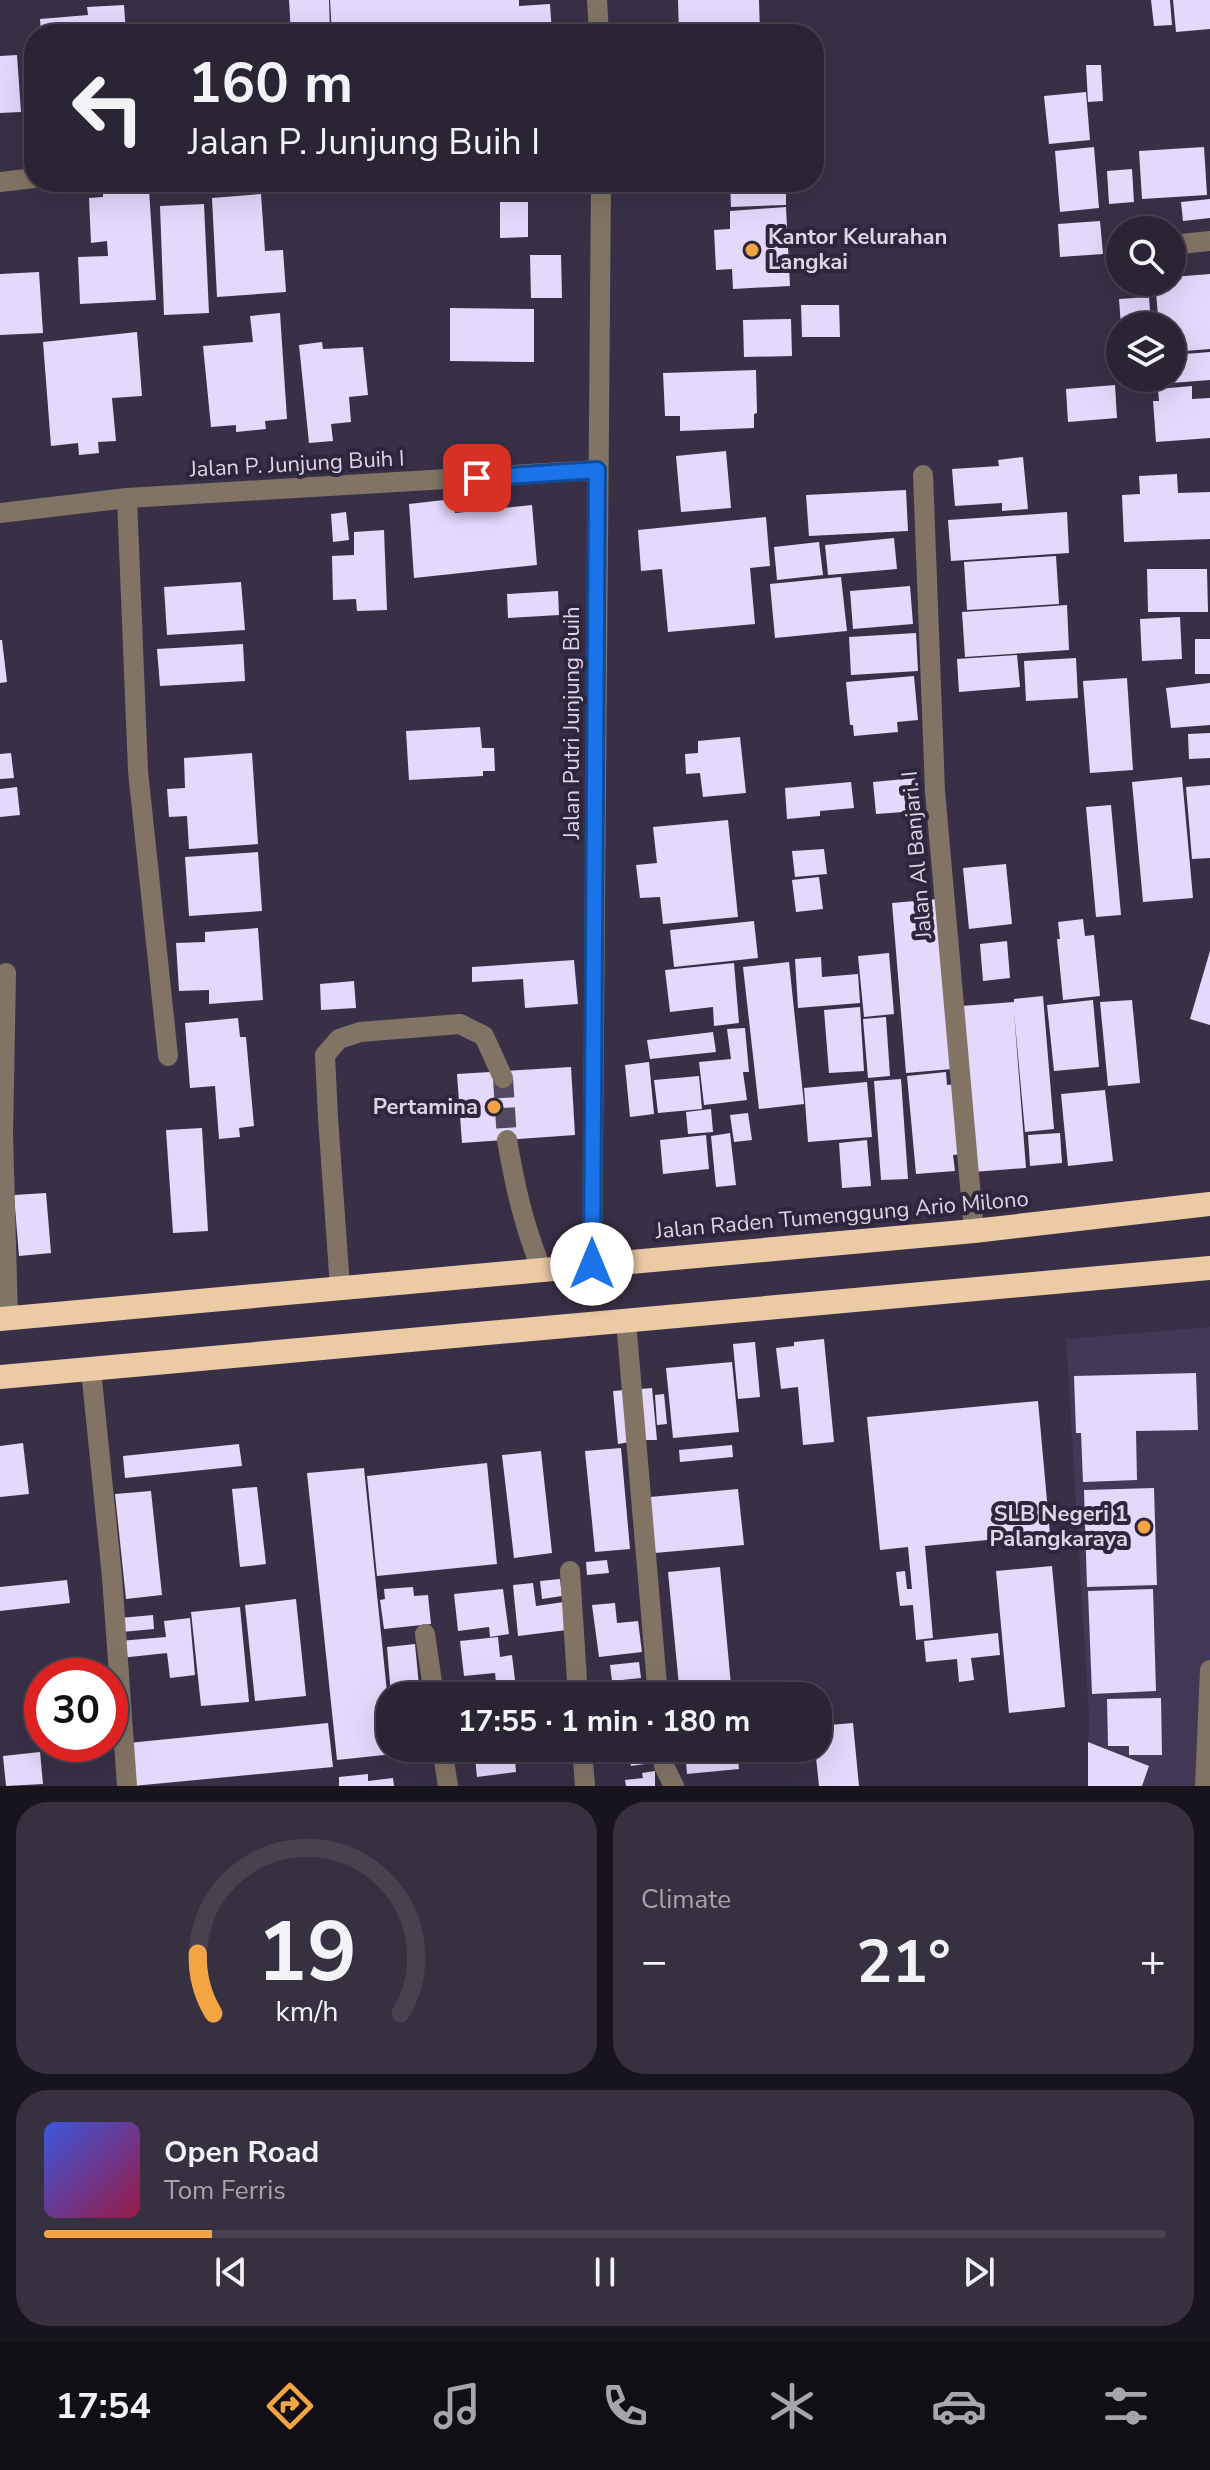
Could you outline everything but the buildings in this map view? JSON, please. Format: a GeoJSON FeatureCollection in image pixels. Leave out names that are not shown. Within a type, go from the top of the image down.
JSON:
{"type":"FeatureCollection","features":[{"type":"Feature","properties":{"kind":"highway","name":"Jalan Raden Tumenggung Ario Milono"},"geometry":{"type":"LineString","coordinates":[[4,1318],[974,1231],[1210,1204]]}},
{"type":"Feature","properties":{"kind":"highway"},"geometry":{"type":"LineString","coordinates":[[0,1377],[1210,1268]]}},
{"type":"Feature","properties":{"kind":"street"},"geometry":{"type":"LineString","coordinates":[[597,0],[598,24]]}},
{"type":"Feature","properties":{"kind":"street"},"geometry":{"type":"LineString","coordinates":[[0,182],[24,179]]}},
{"type":"Feature","properties":{"kind":"street","name":"Jalan Putri Junjung Buih"},"geometry":{"type":"LineString","coordinates":[[592,1264],[601,192]]}},
{"type":"Feature","properties":{"kind":"street"},"geometry":{"type":"LineString","coordinates":[[1186,244],[1210,241]]}},
{"type":"Feature","properties":{"kind":"street","name":"Jalan P. Junjung Buih I"},"geometry":{"type":"LineString","coordinates":[[0,513],[127,498],[597,470]]}},
{"type":"Feature","properties":{"kind":"street","name":"Jalan Al Banjari. I"},"geometry":{"type":"LineString","coordinates":[[923,475],[935,791],[974,1231]]}},
{"type":"Feature","properties":{"kind":"street"},"geometry":{"type":"LineString","coordinates":[[127,498],[138,771],[168,1056]]}},
{"type":"Feature","properties":{"kind":"street"},"geometry":{"type":"LineString","coordinates":[[4,1318],[6,973]]}},
{"type":"Feature","properties":{"kind":"street"},"geometry":{"type":"LineString","coordinates":[[340,1287],[325,1055],[330,1048],[339,1039],[360,1032],[460,1024],[484,1036],[503,1078]]}},
{"type":"Feature","properties":{"kind":"street"},"geometry":{"type":"LineString","coordinates":[[507,1140],[518,1201],[542,1270]]}},
{"type":"Feature","properties":{"kind":"street"},"geometry":{"type":"LineString","coordinates":[[626,1321],[657,1682]]}},
{"type":"Feature","properties":{"kind":"street"},"geometry":{"type":"LineString","coordinates":[[91,1370],[112,1577],[127,1786]]}},
{"type":"Feature","properties":{"kind":"street"},"geometry":{"type":"LineString","coordinates":[[570,1571],[577,1682]]}},
{"type":"Feature","properties":{"kind":"street"},"geometry":{"type":"LineString","coordinates":[[425,1634],[432,1682]]}},
{"type":"Feature","properties":{"kind":"street"},"geometry":{"type":"LineString","coordinates":[[1205,1786],[1210,1670]]}},
{"type":"Feature","properties":{"kind":"street"},"geometry":{"type":"LineString","coordinates":[[444,1762],[448,1786]]}},
{"type":"Feature","properties":{"kind":"street"},"geometry":{"type":"LineString","coordinates":[[583,1762],[585,1786]]}},
{"type":"Feature","properties":{"kind":"street"},"geometry":{"type":"LineString","coordinates":[[664,1762],[674,1786]]}},
{"type":"Feature","properties":{"kind":"shaded area","name":"SLB Negeri 1 Palangkaraya"},"geometry":{"type":"Polygon","coordinates":[[[1210,1327],[1210,1786],[1089,1786],[1089,1715],[1066,1339],[1210,1327]]]}},
{"type":"Feature","properties":{"kind":"tunnel"},"geometry":{"type":"LineString","coordinates":[[503,1078],[507,1140]]}},
{"type":"Feature","properties":{"kind":"place","name":"Kantor Kelurahan Langkai"},"geometry":{"type":"Point","coordinates":[752,250]}},
{"type":"Feature","properties":{"kind":"place","name":"Pertamina"},"geometry":{"type":"Point","coordinates":[494,1107]}},
{"type":"Feature","properties":{"kind":"place","name":"SLB Negeri 1 Palangkaraya"},"geometry":{"type":"Point","coordinates":[1144,1527]}},
{"type":"Feature","properties":{"kind":"route"},"geometry":{"type":"LineString","coordinates":[[477,478],[597,470],[592,1264]]}}]}
